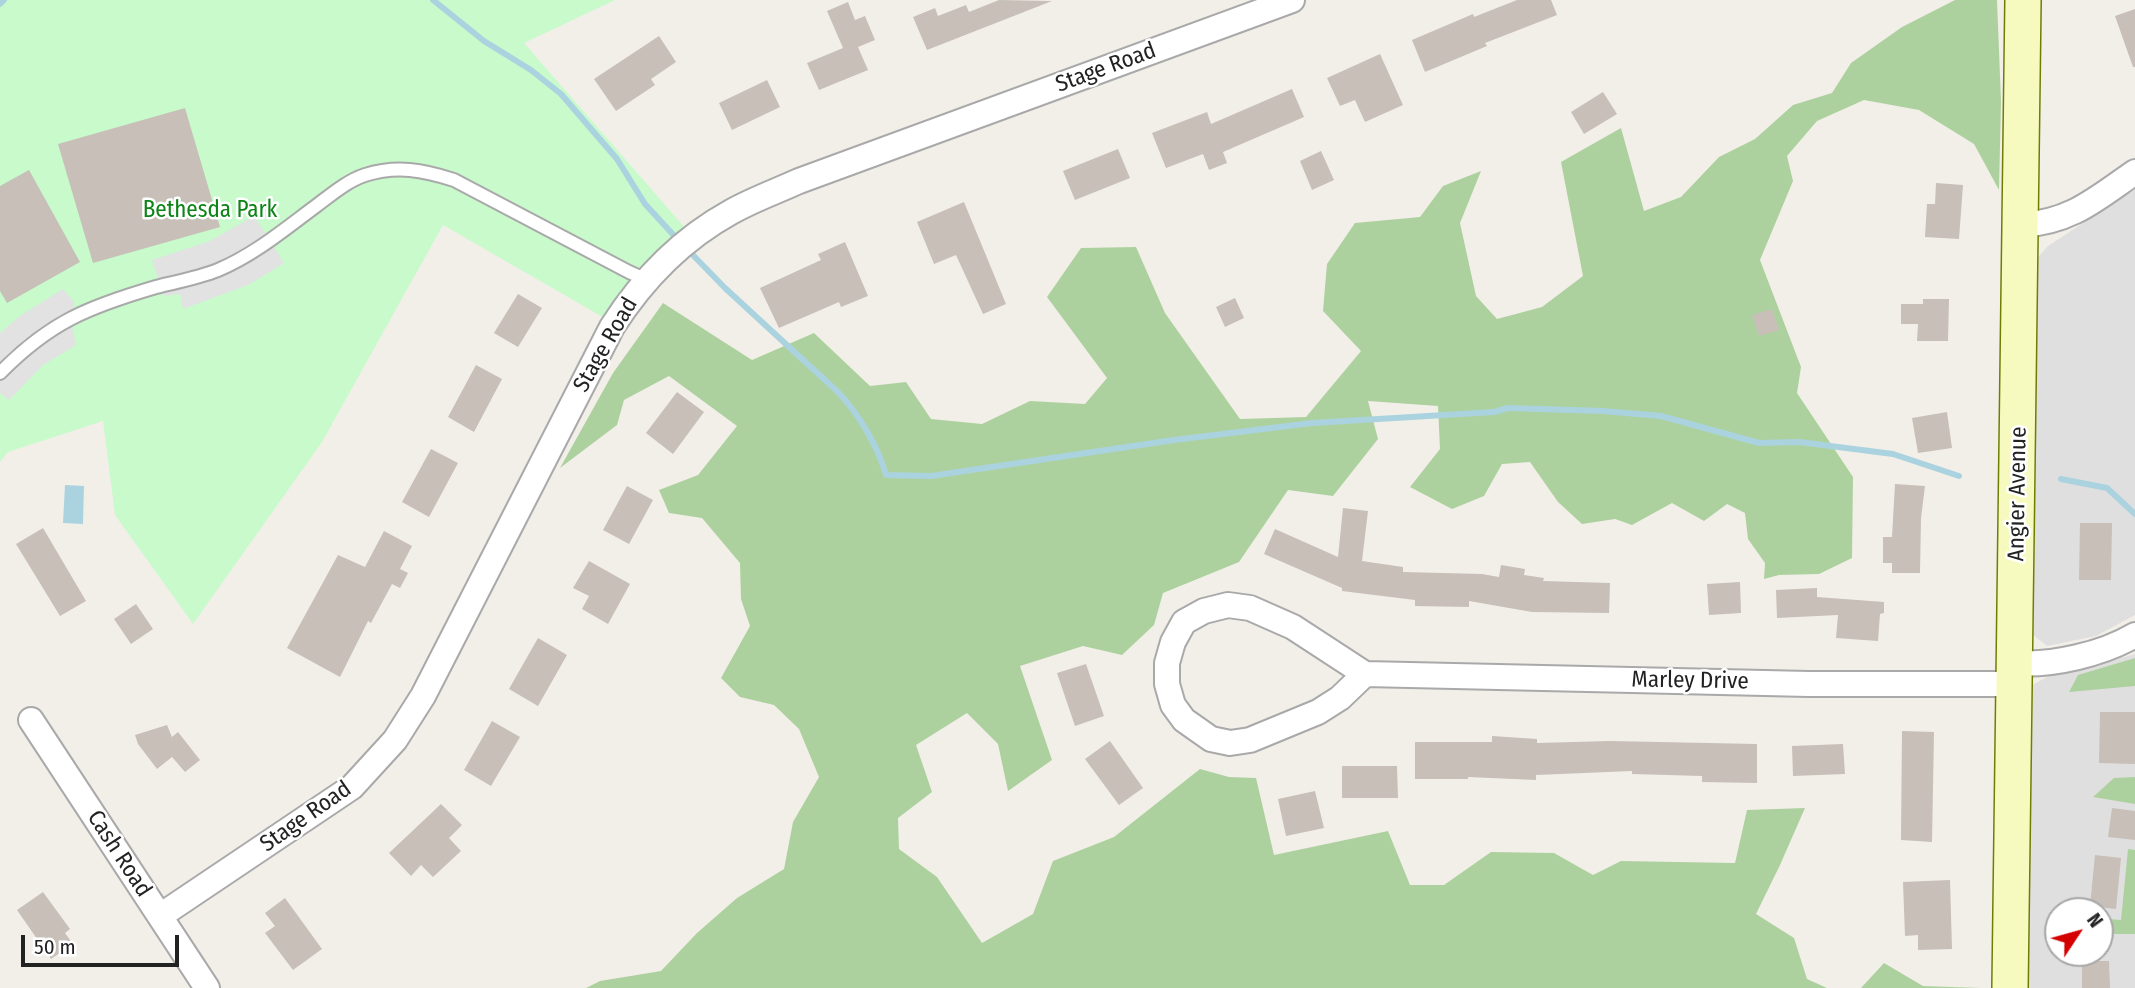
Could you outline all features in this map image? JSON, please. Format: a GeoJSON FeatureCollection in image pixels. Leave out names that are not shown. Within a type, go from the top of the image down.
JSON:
{"type":"FeatureCollection","features":[{"type":"Feature","properties":{"kind":"main road","name":"Angier Avenue"},"geometry":{"type":"LineString","coordinates":[[2010,988],[2023,0]]}},
{"type":"Feature","properties":{"kind":"street","name":"Stage Road"},"geometry":{"type":"LineString","coordinates":[[160,916],[352,787],[395,740],[423,696],[612,327],[647,280],[695,237],[730,212],[799,181],[1292,0]]}},
{"type":"Feature","properties":{"kind":"street"},"geometry":{"type":"LineString","coordinates":[[2022,225],[2063,218],[2135,172]]}},
{"type":"Feature","properties":{"kind":"street"},"geometry":{"type":"LineString","coordinates":[[1228,605],[1250,608],[1293,627],[1365,674],[1340,698],[1318,712],[1250,740],[1230,743],[1211,739],[1184,720],[1173,705],[1167,684],[1167,663],[1173,642],[1184,622],[1204,611],[1228,605]]}},
{"type":"Feature","properties":{"kind":"street","name":"Marley Drive"},"geometry":{"type":"LineString","coordinates":[[1365,674],[1795,684],[2015,673],[2031,664],[2059,661],[2105,648],[2135,635]]}},
{"type":"Feature","properties":{"kind":"street","name":"Cash Road"},"geometry":{"type":"LineString","coordinates":[[31,720],[207,988]]}},
{"type":"Feature","properties":{"kind":"lane"},"geometry":{"type":"LineString","coordinates":[[0,373],[23,350],[63,321],[115,299],[217,270],[260,247],[352,180],[387,169],[417,170],[454,180],[647,280]]}},
{"type":"Feature","properties":{"kind":"shaded area"},"geometry":{"type":"Polygon","coordinates":[[[2135,189],[2135,615],[2096,636],[2047,646],[2028,631],[2034,272],[2039,256],[2048,246],[2135,189]]]}},
{"type":"Feature","properties":{"kind":"shaded area"},"geometry":{"type":"Polygon","coordinates":[[[254,216],[284,263],[248,285],[183,309],[180,294],[164,296],[152,260],[210,241],[254,216]]]}},
{"type":"Feature","properties":{"kind":"shaded area"},"geometry":{"type":"Polygon","coordinates":[[[63,289],[74,302],[72,327],[76,345],[43,365],[9,400],[0,393],[0,333],[20,316],[63,289]]]}},
{"type":"Feature","properties":{"kind":"shaded area"},"geometry":{"type":"Polygon","coordinates":[[[2135,654],[2135,988],[2024,988],[2029,687],[2052,674],[2086,668],[2135,654]]]}},
{"type":"Feature","properties":{"kind":"green space","name":"Bethesda Park"},"geometry":{"type":"Polygon","coordinates":[[[0,0],[615,0],[524,43],[686,229],[606,319],[443,225],[322,442],[193,624],[115,515],[103,421],[8,452],[0,462],[0,0]]]}},
{"type":"Feature","properties":{"kind":"green space"},"geometry":{"type":"Polygon","coordinates":[[[1955,0],[1997,0],[2001,101],[1999,190],[1974,144],[1919,110],[1864,100],[1817,121],[1787,156],[1793,181],[1760,260],[1801,367],[1797,393],[1853,477],[1852,558],[1819,574],[1779,575],[1764,579],[1765,563],[1748,539],[1745,513],[1727,504],[1704,521],[1672,503],[1632,525],[1615,519],[1582,524],[1558,502],[1530,462],[1502,464],[1484,496],[1452,509],[1410,487],[1440,449],[1438,406],[1368,401],[1378,439],[1333,496],[1288,490],[1239,562],[1163,593],[1154,625],[1122,655],[1083,646],[1020,666],[1052,760],[1008,791],[998,744],[967,713],[916,745],[932,792],[898,818],[899,849],[937,877],[982,943],[1033,914],[1053,861],[1114,837],[1200,769],[1229,777],[1256,778],[1274,855],[1388,831],[1410,885],[1444,885],[1491,852],[1554,853],[1593,875],[1621,861],[1735,863],[1747,810],[1805,808],[1756,914],[1794,938],[1807,979],[1827,988],[586,988],[600,981],[661,971],[697,933],[737,898],[784,869],[793,822],[819,777],[799,729],[774,705],[740,697],[721,678],[750,626],[741,599],[740,563],[702,518],[669,513],[659,490],[698,475],[737,426],[669,376],[624,400],[617,425],[560,468],[613,373],[663,303],[752,360],[814,333],[870,386],[906,382],[931,419],[982,424],[1030,401],[1085,404],[1107,378],[1047,297],[1081,248],[1136,247],[1165,313],[1240,419],[1306,417],[1361,351],[1323,311],[1327,264],[1355,223],[1420,217],[1443,186],[1481,171],[1460,223],[1476,296],[1497,319],[1542,307],[1583,276],[1561,162],[1621,128],[1644,211],[1681,197],[1719,157],[1755,139],[1793,105],[1832,93],[1851,63],[1902,27],[1955,0]]]}},
{"type":"Feature","properties":{"kind":"green space"},"geometry":{"type":"Polygon","coordinates":[[[2135,658],[2135,686],[2069,692],[2078,675],[2135,658]]]}},
{"type":"Feature","properties":{"kind":"green space"},"geometry":{"type":"Polygon","coordinates":[[[2135,777],[2135,804],[2093,797],[2114,778],[2135,777]]]}},
{"type":"Feature","properties":{"kind":"green space"},"geometry":{"type":"Polygon","coordinates":[[[2128,849],[2135,850],[2135,934],[2114,934],[2114,919],[2121,920],[2128,849]]]}},
{"type":"Feature","properties":{"kind":"green space"},"geometry":{"type":"Polygon","coordinates":[[[1884,963],[1923,986],[1981,988],[1861,988],[1884,963]]]}},
{"type":"Feature","properties":{"kind":"water"},"geometry":{"type":"Polygon","coordinates":[[[65,485],[84,486],[83,524],[63,523],[65,485]]]}},
{"type":"Feature","properties":{"kind":"building"},"geometry":{"type":"Polygon","coordinates":[[[999,0],[1052,1],[927,50],[913,17],[935,8],[938,16],[966,5],[969,12],[999,0]]]}},
{"type":"Feature","properties":{"kind":"building"},"geometry":{"type":"Polygon","coordinates":[[[1517,0],[1551,0],[1557,15],[1485,43],[1487,46],[1425,72],[1412,40],[1473,14],[1474,17],[1517,0]]]}},
{"type":"Feature","properties":{"kind":"building"},"geometry":{"type":"Polygon","coordinates":[[[848,2],[855,20],[865,16],[875,40],[858,47],[868,70],[819,90],[807,63],[843,48],[827,11],[848,2]]]}},
{"type":"Feature","properties":{"kind":"building"},"geometry":{"type":"Polygon","coordinates":[[[2135,9],[2135,67],[2133,67],[2115,16],[2135,9]]]}},
{"type":"Feature","properties":{"kind":"building"},"geometry":{"type":"Polygon","coordinates":[[[659,36],[676,62],[651,79],[655,85],[616,111],[594,79],[659,36]]]}},
{"type":"Feature","properties":{"kind":"building"},"geometry":{"type":"Polygon","coordinates":[[[1380,54],[1403,105],[1365,122],[1355,100],[1340,106],[1327,78],[1380,54]]]}},
{"type":"Feature","properties":{"kind":"building"},"geometry":{"type":"Polygon","coordinates":[[[767,80],[780,107],[732,130],[719,103],[767,80]]]}},
{"type":"Feature","properties":{"kind":"building"},"geometry":{"type":"Polygon","coordinates":[[[1292,89],[1304,117],[1223,152],[1227,163],[1209,170],[1203,154],[1166,168],[1152,133],[1207,112],[1211,124],[1292,89]]]}},
{"type":"Feature","properties":{"kind":"building"},"geometry":{"type":"Polygon","coordinates":[[[1603,92],[1617,114],[1584,134],[1571,112],[1603,92]]]}},
{"type":"Feature","properties":{"kind":"building"},"geometry":{"type":"Polygon","coordinates":[[[185,108],[220,227],[93,263],[58,144],[185,108]]]}},
{"type":"Feature","properties":{"kind":"building"},"geometry":{"type":"Polygon","coordinates":[[[1118,149],[1130,178],[1075,200],[1063,171],[1118,149]]]}},
{"type":"Feature","properties":{"kind":"building"},"geometry":{"type":"Polygon","coordinates":[[[1321,151],[1334,180],[1312,190],[1300,161],[1321,151]]]}},
{"type":"Feature","properties":{"kind":"building"},"geometry":{"type":"Polygon","coordinates":[[[29,170],[80,262],[7,303],[0,291],[0,186],[29,170]]]}},
{"type":"Feature","properties":{"kind":"building"},"geometry":{"type":"Polygon","coordinates":[[[1936,183],[1963,185],[1959,239],[1925,237],[1927,204],[1935,204],[1936,183]]]}},
{"type":"Feature","properties":{"kind":"building"},"geometry":{"type":"Polygon","coordinates":[[[964,202],[1006,304],[983,314],[956,255],[934,264],[917,222],[964,202]]]}},
{"type":"Feature","properties":{"kind":"building"},"geometry":{"type":"Polygon","coordinates":[[[845,242],[868,296],[841,307],[839,302],[779,328],[760,288],[821,260],[818,254],[845,242]]]}},
{"type":"Feature","properties":{"kind":"building"},"geometry":{"type":"Polygon","coordinates":[[[518,294],[542,308],[518,347],[494,333],[518,294]]]}},
{"type":"Feature","properties":{"kind":"building"},"geometry":{"type":"Polygon","coordinates":[[[1235,298],[1244,318],[1225,327],[1216,307],[1235,298]]]}},
{"type":"Feature","properties":{"kind":"building"},"geometry":{"type":"Polygon","coordinates":[[[1923,299],[1949,299],[1948,341],[1917,341],[1918,324],[1901,324],[1901,304],[1923,304],[1923,299]]]}},
{"type":"Feature","properties":{"kind":"building"},"geometry":{"type":"Polygon","coordinates":[[[1772,309],[1779,330],[1759,336],[1752,315],[1772,309]]]}},
{"type":"Feature","properties":{"kind":"building"},"geometry":{"type":"Polygon","coordinates":[[[476,365],[502,379],[474,432],[448,417],[476,365]]]}},
{"type":"Feature","properties":{"kind":"building"},"geometry":{"type":"Polygon","coordinates":[[[677,392],[704,412],[673,454],[646,433],[677,392]]]}},
{"type":"Feature","properties":{"kind":"building"},"geometry":{"type":"Polygon","coordinates":[[[1947,412],[1952,448],[1918,453],[1912,418],[1947,412]]]}},
{"type":"Feature","properties":{"kind":"building"},"geometry":{"type":"Polygon","coordinates":[[[431,449],[458,463],[429,517],[402,502],[431,449]]]}},
{"type":"Feature","properties":{"kind":"building"},"geometry":{"type":"Polygon","coordinates":[[[1895,484],[1925,486],[1921,518],[1920,573],[1892,573],[1892,563],[1883,563],[1883,537],[1892,537],[1895,484]]]}},
{"type":"Feature","properties":{"kind":"building"},"geometry":{"type":"Polygon","coordinates":[[[627,486],[653,500],[629,544],[603,530],[627,486]]]}},
{"type":"Feature","properties":{"kind":"building"},"geometry":{"type":"Polygon","coordinates":[[[1343,508],[1368,511],[1362,561],[1403,567],[1403,572],[1482,574],[1499,577],[1501,565],[1525,569],[1524,575],[1544,578],[1543,581],[1610,583],[1609,613],[1532,612],[1469,601],[1469,607],[1415,606],[1415,600],[1342,591],[1342,588],[1264,554],[1275,529],[1338,557],[1343,508]]]}},
{"type":"Feature","properties":{"kind":"building"},"geometry":{"type":"Polygon","coordinates":[[[2080,523],[2112,523],[2111,580],[2079,580],[2080,523]]]}},
{"type":"Feature","properties":{"kind":"building"},"geometry":{"type":"Polygon","coordinates":[[[43,528],[86,601],[60,616],[16,544],[43,528]]]}},
{"type":"Feature","properties":{"kind":"building"},"geometry":{"type":"Polygon","coordinates":[[[384,531],[412,546],[400,569],[408,573],[400,588],[392,584],[371,623],[368,621],[340,677],[287,648],[338,555],[365,567],[384,531]]]}},
{"type":"Feature","properties":{"kind":"building"},"geometry":{"type":"Polygon","coordinates":[[[589,561],[630,584],[608,624],[582,609],[589,596],[573,588],[589,561]]]}},
{"type":"Feature","properties":{"kind":"building"},"geometry":{"type":"Polygon","coordinates":[[[1740,582],[1741,613],[1709,615],[1707,584],[1740,582]]]}},
{"type":"Feature","properties":{"kind":"building"},"geometry":{"type":"Polygon","coordinates":[[[1817,588],[1817,597],[1884,602],[1884,613],[1880,614],[1878,641],[1836,638],[1838,615],[1777,618],[1776,590],[1817,588]]]}},
{"type":"Feature","properties":{"kind":"building"},"geometry":{"type":"Polygon","coordinates":[[[136,604],[153,629],[131,644],[114,619],[136,604]]]}},
{"type":"Feature","properties":{"kind":"building"},"geometry":{"type":"Polygon","coordinates":[[[538,638],[567,655],[538,706],[509,689],[538,638]]]}},
{"type":"Feature","properties":{"kind":"building"},"geometry":{"type":"Polygon","coordinates":[[[1086,664],[1104,716],[1075,726],[1057,673],[1086,664]]]}},
{"type":"Feature","properties":{"kind":"building"},"geometry":{"type":"Polygon","coordinates":[[[2100,712],[2135,712],[2135,764],[2099,763],[2100,712]]]}},
{"type":"Feature","properties":{"kind":"building"},"geometry":{"type":"Polygon","coordinates":[[[492,721],[520,737],[491,786],[464,770],[492,721]]]}},
{"type":"Feature","properties":{"kind":"building"},"geometry":{"type":"Polygon","coordinates":[[[167,725],[172,737],[178,732],[200,760],[185,772],[172,757],[157,769],[138,744],[135,735],[167,725]]]}},
{"type":"Feature","properties":{"kind":"building"},"geometry":{"type":"Polygon","coordinates":[[[1902,731],[1934,732],[1932,842],[1901,840],[1902,731]]]}},
{"type":"Feature","properties":{"kind":"building"},"geometry":{"type":"Polygon","coordinates":[[[1492,736],[1537,739],[1537,743],[1610,741],[1757,744],[1757,783],[1702,782],[1702,776],[1632,774],[1632,771],[1536,775],[1536,780],[1468,777],[1415,779],[1415,742],[1492,742],[1492,736]]]}},
{"type":"Feature","properties":{"kind":"building"},"geometry":{"type":"Polygon","coordinates":[[[1110,741],[1143,788],[1119,805],[1085,759],[1110,741]]]}},
{"type":"Feature","properties":{"kind":"building"},"geometry":{"type":"Polygon","coordinates":[[[1843,744],[1845,774],[1793,776],[1792,746],[1843,744]]]}},
{"type":"Feature","properties":{"kind":"building"},"geometry":{"type":"Polygon","coordinates":[[[1342,766],[1397,766],[1398,798],[1342,798],[1342,766]]]}},
{"type":"Feature","properties":{"kind":"building"},"geometry":{"type":"Polygon","coordinates":[[[1315,791],[1324,828],[1286,836],[1278,799],[1315,791]]]}},
{"type":"Feature","properties":{"kind":"building"},"geometry":{"type":"Polygon","coordinates":[[[441,804],[462,825],[449,838],[461,851],[433,877],[421,865],[411,876],[389,853],[441,804]]]}},
{"type":"Feature","properties":{"kind":"building"},"geometry":{"type":"Polygon","coordinates":[[[2112,808],[2135,811],[2135,840],[2108,837],[2112,808]]]}},
{"type":"Feature","properties":{"kind":"building"},"geometry":{"type":"Polygon","coordinates":[[[2095,855],[2121,858],[2116,909],[2114,897],[2091,897],[2095,855]]]}},
{"type":"Feature","properties":{"kind":"building"},"geometry":{"type":"Polygon","coordinates":[[[1950,880],[1952,949],[1918,950],[1918,935],[1905,936],[1903,882],[1950,880]]]}},
{"type":"Feature","properties":{"kind":"building"},"geometry":{"type":"Polygon","coordinates":[[[43,892],[70,929],[65,933],[73,944],[51,959],[17,910],[43,892]]]}},
{"type":"Feature","properties":{"kind":"building"},"geometry":{"type":"Polygon","coordinates":[[[285,898],[322,949],[293,970],[265,933],[275,926],[265,913],[285,898]]]}},
{"type":"Feature","properties":{"kind":"building"},"geometry":{"type":"Polygon","coordinates":[[[2082,967],[2109,967],[2110,988],[2082,988],[2082,967]]]}},
{"type":"Feature","properties":{"kind":"waterway"},"geometry":{"type":"LineString","coordinates":[[0,4],[4,0]]}},
{"type":"Feature","properties":{"kind":"waterway"},"geometry":{"type":"LineString","coordinates":[[433,0],[484,41],[531,70],[561,94],[617,159],[645,204],[679,241]]}},
{"type":"Feature","properties":{"kind":"waterway"},"geometry":{"type":"LineString","coordinates":[[687,249],[725,288],[839,393],[867,431],[886,475],[931,476],[1174,440],[1312,423],[1494,412],[1508,408],[1661,416],[1759,443],[1799,442],[1893,454],[1959,476]]}},
{"type":"Feature","properties":{"kind":"waterway"},"geometry":{"type":"LineString","coordinates":[[2061,479],[2107,488],[2135,514]]}}]}
